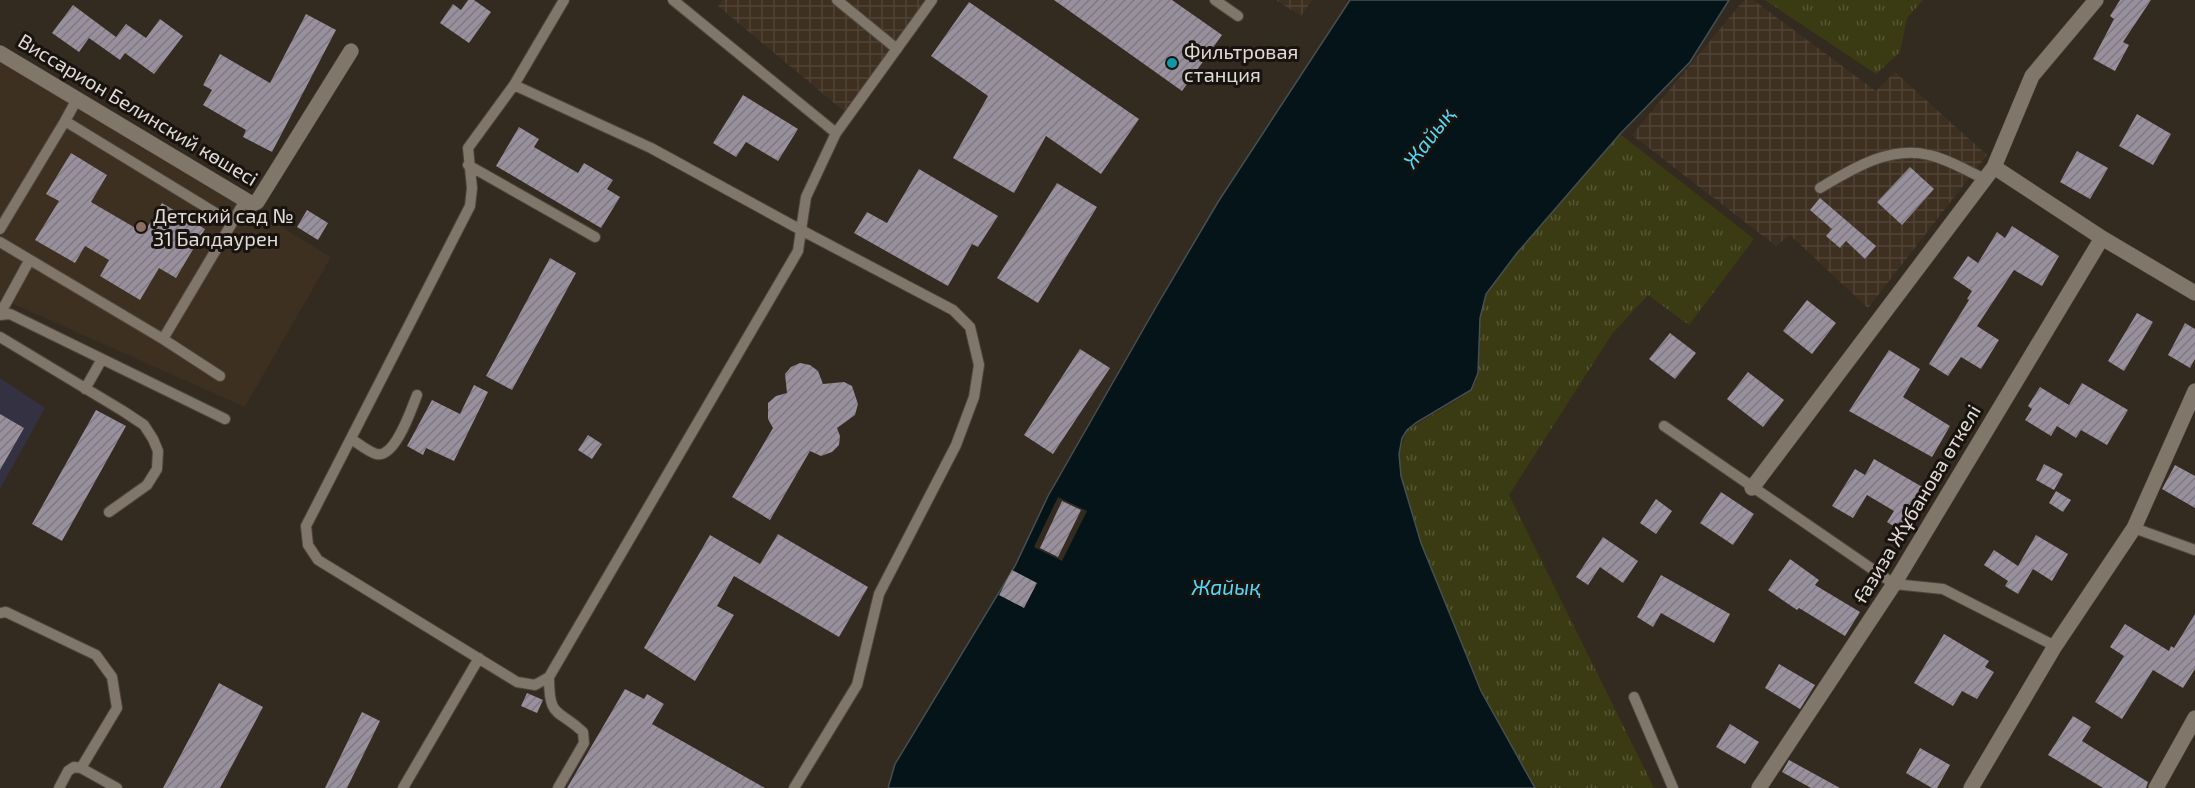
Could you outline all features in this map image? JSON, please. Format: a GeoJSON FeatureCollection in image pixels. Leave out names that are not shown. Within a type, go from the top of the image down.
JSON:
{"type":"FeatureCollection","features":[{"type":"Feature","properties":{"kind":"street"},"geometry":{"type":"LineString","coordinates":[[1752,488],[1990,173],[2032,76],[2096,0]]}},
{"type":"Feature","properties":{"kind":"street","name":"Виссарион Белинский көшесі"},"geometry":{"type":"LineString","coordinates":[[0,53],[244,202],[252,204],[257,202],[351,51]]}},
{"type":"Feature","properties":{"kind":"street"},"geometry":{"type":"LineString","coordinates":[[1990,173],[2195,293]]}},
{"type":"Feature","properties":{"kind":"street","name":"Ғазиза Жұбанова өткелі"},"geometry":{"type":"LineString","coordinates":[[1759,788],[1894,584],[2102,238]]}},
{"type":"Feature","properties":{"kind":"street"},"geometry":{"type":"LineString","coordinates":[[1971,788],[2055,646],[2134,528],[2195,391]]}},
{"type":"Feature","properties":{"kind":"street"},"geometry":{"type":"LineString","coordinates":[[2156,788],[2195,718]]}},
{"type":"Feature","properties":{"kind":"lane"},"geometry":{"type":"LineString","coordinates":[[564,0],[514,85],[468,148],[472,188],[470,206],[306,526],[308,545],[318,560],[517,682],[535,685],[549,677],[798,251],[806,197],[836,133],[932,0]]}},
{"type":"Feature","properties":{"kind":"lane"},"geometry":{"type":"LineString","coordinates":[[673,0],[836,133]]}},
{"type":"Feature","properties":{"kind":"lane"},"geometry":{"type":"LineString","coordinates":[[837,0],[897,49]]}},
{"type":"Feature","properties":{"kind":"lane"},"geometry":{"type":"LineString","coordinates":[[1215,0],[1238,16]]}},
{"type":"Feature","properties":{"kind":"lane"},"geometry":{"type":"LineString","coordinates":[[514,85],[651,148],[953,310],[970,327],[979,365],[974,397],[956,445],[879,594],[857,685],[794,788]]}},
{"type":"Feature","properties":{"kind":"lane"},"geometry":{"type":"LineString","coordinates":[[0,229],[76,100]]}},
{"type":"Feature","properties":{"kind":"lane"},"geometry":{"type":"LineString","coordinates":[[65,121],[231,223]]}},
{"type":"Feature","properties":{"kind":"lane"},"geometry":{"type":"LineString","coordinates":[[1820,188],[1864,163],[1902,153],[1929,155],[1990,173]]}},
{"type":"Feature","properties":{"kind":"lane"},"geometry":{"type":"LineString","coordinates":[[468,165],[595,237]]}},
{"type":"Feature","properties":{"kind":"lane"},"geometry":{"type":"LineString","coordinates":[[163,339],[244,202]]}},
{"type":"Feature","properties":{"kind":"lane"},"geometry":{"type":"LineString","coordinates":[[0,242],[163,339],[220,376]]}},
{"type":"Feature","properties":{"kind":"lane"},"geometry":{"type":"LineString","coordinates":[[29,261],[0,314],[10,314],[225,419]]}},
{"type":"Feature","properties":{"kind":"lane"},"geometry":{"type":"LineString","coordinates":[[0,337],[144,426],[158,452],[158,469],[147,485],[109,512]]}},
{"type":"Feature","properties":{"kind":"lane"},"geometry":{"type":"LineString","coordinates":[[86,389],[102,359]]}},
{"type":"Feature","properties":{"kind":"lane"},"geometry":{"type":"LineString","coordinates":[[351,439],[376,454],[385,453],[393,447],[417,395]]}},
{"type":"Feature","properties":{"kind":"lane"},"geometry":{"type":"LineString","coordinates":[[1664,426],[1894,584],[1943,589],[2055,646]]}},
{"type":"Feature","properties":{"kind":"lane"},"geometry":{"type":"LineString","coordinates":[[2134,528],[2195,550]]}},
{"type":"Feature","properties":{"kind":"lane"},"geometry":{"type":"LineString","coordinates":[[0,613],[6,612],[96,655],[112,677],[117,708],[81,768]]}},
{"type":"Feature","properties":{"kind":"lane"},"geometry":{"type":"LineString","coordinates":[[403,788],[479,658]]}},
{"type":"Feature","properties":{"kind":"lane"},"geometry":{"type":"LineString","coordinates":[[549,677],[549,696],[556,714],[583,732],[584,743],[558,788]]}},
{"type":"Feature","properties":{"kind":"lane"},"geometry":{"type":"LineString","coordinates":[[1634,697],[1673,788]]}},
{"type":"Feature","properties":{"kind":"lane"},"geometry":{"type":"LineString","coordinates":[[58,788],[68,771],[74,767],[81,768],[117,788]]}},
{"type":"Feature","properties":{"kind":"shaded area"},"geometry":{"type":"Polygon","coordinates":[[[722,0],[926,0],[845,112],[718,6],[722,0]]]}},
{"type":"Feature","properties":{"kind":"shaded area"},"geometry":{"type":"Polygon","coordinates":[[[1276,0],[1312,0],[1301,16],[1276,0]]]}},
{"type":"Feature","properties":{"kind":"shaded area"},"geometry":{"type":"Polygon","coordinates":[[[1744,0],[1753,0],[1876,91],[1895,72],[1987,155],[1868,308],[1790,235],[1776,246],[1632,135],[1744,0]]]}},
{"type":"Feature","properties":{"kind":"shaded area","name":"Детский сад № 31 Балдаурен"},"geometry":{"type":"Polygon","coordinates":[[[0,56],[331,257],[245,407],[0,298],[0,56]]]}},
{"type":"Feature","properties":{"kind":"shaded area"},"geometry":{"type":"Polygon","coordinates":[[[0,378],[45,408],[0,489],[0,378]]]}},
{"type":"Feature","properties":{"kind":"green space"},"geometry":{"type":"Polygon","coordinates":[[[1765,0],[1923,0],[1907,18],[1900,52],[1876,74],[1765,0]]]}},
{"type":"Feature","properties":{"kind":"green space"},"geometry":{"type":"Polygon","coordinates":[[[1620,134],[1754,239],[1689,325],[1648,295],[1612,334],[1509,495],[1654,788],[1535,788],[1481,691],[1421,543],[1401,476],[1399,454],[1407,430],[1461,398],[1476,383],[1480,349],[1480,318],[1486,294],[1517,253],[1620,134]]]}},
{"type":"Feature","properties":{"kind":"water","name":"Жайық"},"geometry":{"type":"Polygon","coordinates":[[[1350,0],[1729,0],[1690,62],[1620,134],[1517,253],[1486,294],[1480,318],[1478,373],[1471,390],[1417,422],[1407,430],[1402,438],[1399,454],[1401,476],[1421,543],[1481,691],[1535,788],[888,788],[895,764],[1015,566],[1048,496],[1156,307],[1218,202],[1350,0]]]}},
{"type":"Feature","properties":{"kind":"pier"},"geometry":{"type":"Polygon","coordinates":[[[1058,497],[1087,511],[1062,561],[1034,547],[1058,497]]]}},
{"type":"Feature","properties":{"kind":"building"},"geometry":{"type":"Polygon","coordinates":[[[468,0],[474,0],[491,12],[469,43],[440,23],[453,4],[461,10],[468,0]]]}},
{"type":"Feature","properties":{"kind":"building","name":"Фильтровая станция"},"geometry":{"type":"Polygon","coordinates":[[[1054,0],[1172,0],[1222,35],[1182,91],[1054,0]]]}},
{"type":"Feature","properties":{"kind":"building"},"geometry":{"type":"Polygon","coordinates":[[[2120,0],[2151,0],[2123,42],[2129,45],[2115,71],[2093,59],[2114,19],[2110,16],[2120,0]]]}},
{"type":"Feature","properties":{"kind":"building"},"geometry":{"type":"Polygon","coordinates":[[[969,2],[1139,119],[1101,174],[1046,136],[1014,193],[953,158],[988,96],[931,56],[969,2]]]}},
{"type":"Feature","properties":{"kind":"building"},"geometry":{"type":"Polygon","coordinates":[[[73,5],[116,37],[126,24],[146,38],[160,19],[183,36],[154,74],[125,53],[120,60],[89,38],[79,52],[52,33],[73,5]]]}},
{"type":"Feature","properties":{"kind":"building"},"geometry":{"type":"Polygon","coordinates":[[[306,14],[336,30],[272,152],[243,137],[246,130],[203,105],[212,90],[203,85],[220,54],[270,83],[306,14]]]}},
{"type":"Feature","properties":{"kind":"building"},"geometry":{"type":"Polygon","coordinates":[[[743,95],[798,129],[778,161],[746,142],[736,157],[713,143],[743,95]]]}},
{"type":"Feature","properties":{"kind":"building"},"geometry":{"type":"Polygon","coordinates":[[[2137,114],[2171,134],[2153,165],[2119,146],[2137,114]]]}},
{"type":"Feature","properties":{"kind":"building"},"geometry":{"type":"Polygon","coordinates":[[[519,127],[539,139],[534,147],[578,173],[584,163],[613,180],[607,189],[620,197],[601,228],[496,166],[519,127]]]}},
{"type":"Feature","properties":{"kind":"building"},"geometry":{"type":"Polygon","coordinates":[[[2077,151],[2108,168],[2090,199],[2060,182],[2077,151]]]}},
{"type":"Feature","properties":{"kind":"building"},"geometry":{"type":"Polygon","coordinates":[[[71,153],[107,175],[91,202],[144,233],[162,203],[205,229],[176,278],[159,268],[140,300],[100,276],[109,260],[85,246],[75,263],[35,240],[59,201],[46,194],[71,153]]]}},
{"type":"Feature","properties":{"kind":"building"},"geometry":{"type":"Polygon","coordinates":[[[1910,167],[1934,189],[1902,225],[1877,202],[1910,167]]]}},
{"type":"Feature","properties":{"kind":"building"},"geometry":{"type":"Polygon","coordinates":[[[919,169],[998,216],[978,247],[972,244],[948,286],[854,233],[867,212],[887,223],[919,169]]]}},
{"type":"Feature","properties":{"kind":"building"},"geometry":{"type":"Polygon","coordinates":[[[1057,183],[1097,207],[1038,303],[997,278],[1057,183]]]}},
{"type":"Feature","properties":{"kind":"building"},"geometry":{"type":"Polygon","coordinates":[[[1820,198],[1876,246],[1865,259],[1846,241],[1840,248],[1826,236],[1832,229],[1810,210],[1820,198]]]}},
{"type":"Feature","properties":{"kind":"building"},"geometry":{"type":"Polygon","coordinates":[[[307,210],[328,223],[318,240],[297,227],[307,210]]]}},
{"type":"Feature","properties":{"kind":"building"},"geometry":{"type":"Polygon","coordinates":[[[2012,226],[2059,256],[2042,286],[2014,270],[1977,326],[1999,340],[1981,369],[1961,357],[1948,376],[1929,364],[1969,300],[1967,299],[1972,291],[1953,278],[1968,256],[1978,263],[1997,232],[2005,238],[2012,226]]]}},
{"type":"Feature","properties":{"kind":"building"},"geometry":{"type":"Polygon","coordinates":[[[550,258],[576,273],[512,390],[486,376],[550,258]]]}},
{"type":"Feature","properties":{"kind":"building"},"geometry":{"type":"Polygon","coordinates":[[[1807,300],[1836,323],[1812,354],[1783,331],[1807,300]]]}},
{"type":"Feature","properties":{"kind":"building"},"geometry":{"type":"Polygon","coordinates":[[[2137,313],[2153,322],[2124,371],[2108,361],[2137,313]]]}},
{"type":"Feature","properties":{"kind":"building"},"geometry":{"type":"Polygon","coordinates":[[[2185,323],[2195,329],[2195,359],[2190,368],[2168,355],[2185,323]]]}},
{"type":"Feature","properties":{"kind":"building"},"geometry":{"type":"Polygon","coordinates":[[[1670,333],[1696,353],[1675,379],[1649,359],[1670,333]]]}},
{"type":"Feature","properties":{"kind":"building"},"geometry":{"type":"Polygon","coordinates":[[[1080,349],[1110,368],[1053,454],[1024,435],[1080,349]]]}},
{"type":"Feature","properties":{"kind":"building"},"geometry":{"type":"Polygon","coordinates":[[[1889,350],[1920,369],[1903,397],[1950,426],[1932,457],[1849,411],[1889,350]]]}},
{"type":"Feature","properties":{"kind":"building"},"geometry":{"type":"Polygon","coordinates":[[[800,363],[810,365],[818,371],[823,384],[844,382],[852,386],[858,404],[855,415],[837,428],[840,436],[839,445],[832,452],[821,456],[810,451],[770,520],[732,497],[773,428],[768,419],[768,403],[776,396],[787,393],[785,374],[791,367],[800,363]]]}},
{"type":"Feature","properties":{"kind":"building"},"geometry":{"type":"Polygon","coordinates":[[[1748,372],[1784,400],[1763,427],[1727,399],[1748,372]]]}},
{"type":"Feature","properties":{"kind":"building"},"geometry":{"type":"Polygon","coordinates":[[[2082,383],[2128,410],[2107,445],[2081,430],[2076,438],[2057,426],[2051,436],[2025,420],[2032,409],[2028,406],[2040,387],[2069,405],[2082,383]]]}},
{"type":"Feature","properties":{"kind":"building"},"geometry":{"type":"Polygon","coordinates":[[[474,385],[488,392],[454,461],[426,448],[423,455],[407,446],[432,400],[460,414],[474,385]]]}},
{"type":"Feature","properties":{"kind":"building"},"geometry":{"type":"Polygon","coordinates":[[[96,410],[126,426],[62,541],[32,524],[96,410]]]}},
{"type":"Feature","properties":{"kind":"building"},"geometry":{"type":"Polygon","coordinates":[[[0,414],[24,428],[0,470],[0,414]]]}},
{"type":"Feature","properties":{"kind":"building"},"geometry":{"type":"Polygon","coordinates":[[[588,435],[602,444],[592,459],[578,450],[588,435]]]}},
{"type":"Feature","properties":{"kind":"building"},"geometry":{"type":"Polygon","coordinates":[[[1874,459],[1931,492],[1906,534],[1887,522],[1894,511],[1867,495],[1853,518],[1832,506],[1855,469],[1865,475],[1874,459]]]}},
{"type":"Feature","properties":{"kind":"building"},"geometry":{"type":"Polygon","coordinates":[[[2044,464],[2063,474],[2054,490],[2036,480],[2044,464]]]}},
{"type":"Feature","properties":{"kind":"building"},"geometry":{"type":"Polygon","coordinates":[[[2175,465],[2195,476],[2195,508],[2162,489],[2175,465]]]}},
{"type":"Feature","properties":{"kind":"building"},"geometry":{"type":"Polygon","coordinates":[[[2056,491],[2071,500],[2063,512],[2049,503],[2056,491]]]}},
{"type":"Feature","properties":{"kind":"building"},"geometry":{"type":"Polygon","coordinates":[[[1721,492],[1754,514],[1733,545],[1700,523],[1721,492]]]}},
{"type":"Feature","properties":{"kind":"building"},"geometry":{"type":"Polygon","coordinates":[[[1656,499],[1672,511],[1656,534],[1640,523],[1656,499]]]}},
{"type":"Feature","properties":{"kind":"building"},"geometry":{"type":"Polygon","coordinates":[[[1062,501],[1081,510],[1058,557],[1040,548],[1062,501]]]}},
{"type":"Feature","properties":{"kind":"building"},"geometry":{"type":"Polygon","coordinates":[[[778,534],[868,587],[839,637],[734,576],[717,606],[734,615],[695,681],[644,648],[710,535],[760,564],[778,534]]]}},
{"type":"Feature","properties":{"kind":"building"},"geometry":{"type":"Polygon","coordinates":[[[2036,535],[2068,554],[2052,581],[2033,569],[2018,594],[2005,586],[2008,581],[1984,565],[1994,550],[2018,566],[2036,535]]]}},
{"type":"Feature","properties":{"kind":"building"},"geometry":{"type":"Polygon","coordinates":[[[1603,537],[1638,561],[1623,583],[1600,567],[1588,585],[1576,577],[1603,537]]]}},
{"type":"Feature","properties":{"kind":"building"},"geometry":{"type":"Polygon","coordinates":[[[1790,559],[1819,580],[1815,585],[1860,612],[1845,636],[1799,608],[1797,610],[1768,590],[1790,559]]]}},
{"type":"Feature","properties":{"kind":"building"},"geometry":{"type":"Polygon","coordinates":[[[1012,570],[1037,583],[1024,608],[999,595],[1012,570]]]}},
{"type":"Feature","properties":{"kind":"building"},"geometry":{"type":"Polygon","coordinates":[[[1661,575],[1730,614],[1714,643],[1661,613],[1653,627],[1637,617],[1661,575]]]}},
{"type":"Feature","properties":{"kind":"building"},"geometry":{"type":"Polygon","coordinates":[[[2195,614],[2195,669],[2183,688],[2153,670],[2122,719],[2095,702],[2124,656],[2110,647],[2125,624],[2169,651],[2171,646],[2174,648],[2195,614]]]}},
{"type":"Feature","properties":{"kind":"building"},"geometry":{"type":"Polygon","coordinates":[[[1944,634],[1989,661],[1985,667],[1994,672],[1977,699],[1962,691],[1953,706],[1914,683],[1944,634]]]}},
{"type":"Feature","properties":{"kind":"building"},"geometry":{"type":"Polygon","coordinates":[[[1779,664],[1815,685],[1800,709],[1765,688],[1779,664]]]}},
{"type":"Feature","properties":{"kind":"building"},"geometry":{"type":"Polygon","coordinates":[[[219,683],[263,707],[220,788],[163,788],[219,683]]]}},
{"type":"Feature","properties":{"kind":"building"},"geometry":{"type":"Polygon","coordinates":[[[625,689],[644,699],[647,694],[664,704],[652,724],[765,788],[567,788],[625,689]]]}},
{"type":"Feature","properties":{"kind":"building"},"geometry":{"type":"Polygon","coordinates":[[[527,693],[543,700],[537,713],[521,706],[527,693]]]}},
{"type":"Feature","properties":{"kind":"building"},"geometry":{"type":"Polygon","coordinates":[[[362,712],[380,721],[347,788],[325,788],[362,712]]]}},
{"type":"Feature","properties":{"kind":"building"},"geometry":{"type":"Polygon","coordinates":[[[2073,716],[2091,727],[2082,741],[2148,782],[2146,788],[2103,788],[2048,755],[2073,716]]]}},
{"type":"Feature","properties":{"kind":"building"},"geometry":{"type":"Polygon","coordinates":[[[1730,724],[1759,742],[1745,764],[1716,747],[1730,724]]]}},
{"type":"Feature","properties":{"kind":"building"},"geometry":{"type":"Polygon","coordinates":[[[1920,748],[1950,765],[1937,788],[1932,788],[1906,773],[1920,748]]]}},
{"type":"Feature","properties":{"kind":"building"},"geometry":{"type":"Polygon","coordinates":[[[1789,760],[1840,788],[1811,788],[1782,772],[1789,760]]]}},
{"type":"Feature","properties":{"kind":"place","name":"Фильтровая станция"},"geometry":{"type":"Point","coordinates":[1172,63]}},
{"type":"Feature","properties":{"kind":"place","name":"Детский сад № 31 Балдаурен"},"geometry":{"type":"Point","coordinates":[141,227]}}]}
